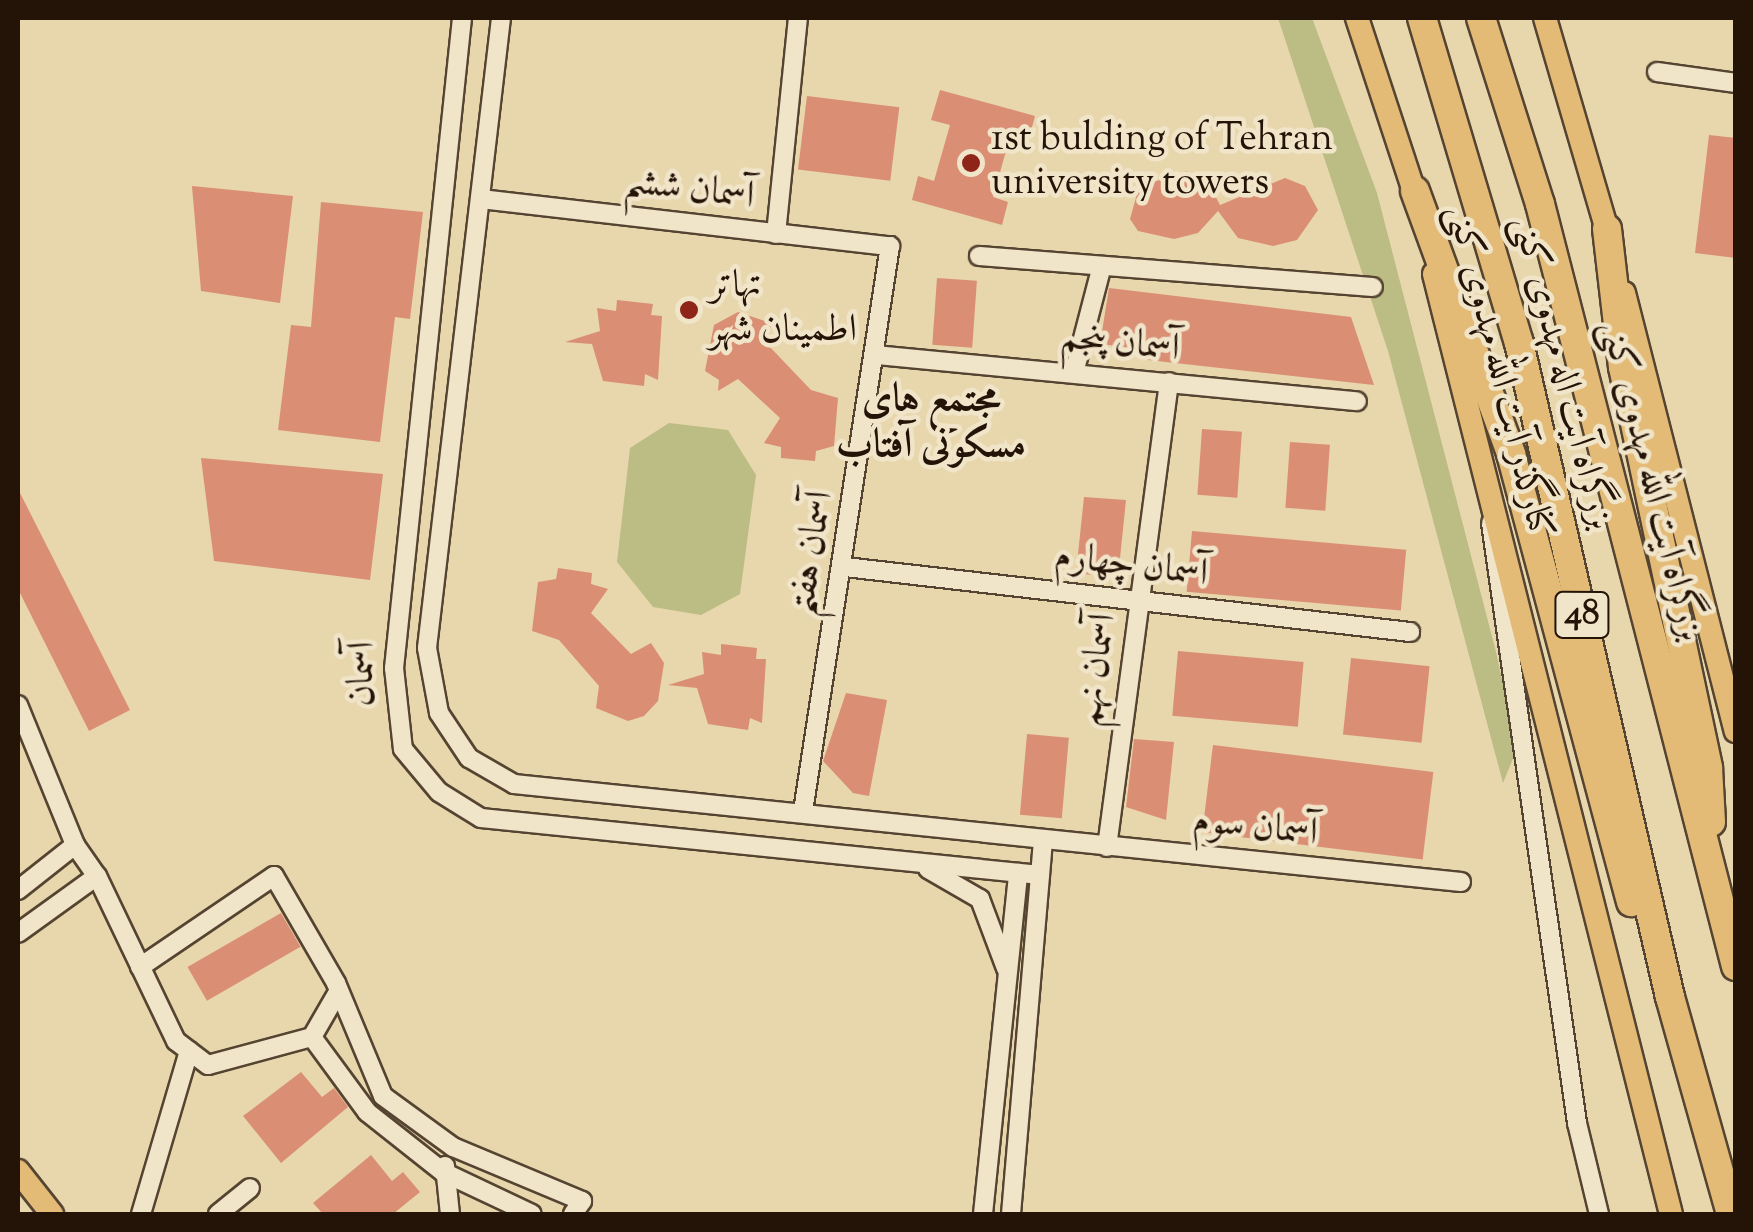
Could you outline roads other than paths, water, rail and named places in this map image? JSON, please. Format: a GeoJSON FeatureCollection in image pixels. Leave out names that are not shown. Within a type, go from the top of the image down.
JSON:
{"type":"FeatureCollection","features":[{"type":"Feature","properties":{"kind":"highway","name":"بزرگراه آیت اله مهدوی کنی"},"geometry":{"type":"LineString","coordinates":[[1422,18],[1519,343],[1670,997],[1731,1214]]}},
{"type":"Feature","properties":{"kind":"highway","name":"بزرگراه آیت الله مهدوی کنی"},"geometry":{"type":"LineString","coordinates":[[1481,18],[1540,204],[1736,966]]}},
{"type":"Feature","properties":{"kind":"highway"},"geometry":{"type":"LineString","coordinates":[[1416,192],[1511,454],[1600,802],[1670,997]]}},
{"type":"Feature","properties":{"kind":"highway"},"geometry":{"type":"LineString","coordinates":[[1607,228],[1623,367],[1708,768],[1714,878]]}},
{"type":"Feature","properties":{"kind":"highway"},"geometry":{"type":"LineString","coordinates":[[1720,1178],[1723,1214]]}},
{"type":"Feature","properties":{"kind":"main road","name":"کنارگذر آیت الله مهدوی کنی"},"geometry":{"type":"LineString","coordinates":[[1358,18],[1416,192],[1671,1214]]}},
{"type":"Feature","properties":{"kind":"main road"},"geometry":{"type":"LineString","coordinates":[[1545,18],[1577,114],[1736,731]]}},
{"type":"Feature","properties":{"kind":"main road"},"geometry":{"type":"LineString","coordinates":[[1560,18],[1577,114]]}},
{"type":"Feature","properties":{"kind":"main road"},"geometry":{"type":"LineString","coordinates":[[18,1170],[52,1214]]}},
{"type":"Feature","properties":{"kind":"street","name":"آسمان"},"geometry":{"type":"LineString","coordinates":[[462,18],[394,668],[403,749],[438,792],[481,818],[1040,875]]}},
{"type":"Feature","properties":{"kind":"street","name":"آسمان"},"geometry":{"type":"LineString","coordinates":[[500,18],[427,648],[438,713],[495,780],[1043,840]]}},
{"type":"Feature","properties":{"kind":"street"},"geometry":{"type":"LineString","coordinates":[[776,234],[798,18]]}},
{"type":"Feature","properties":{"kind":"street"},"geometry":{"type":"LineString","coordinates":[[1346,18],[1373,65]]}},
{"type":"Feature","properties":{"kind":"street"},"geometry":{"type":"LineString","coordinates":[[1657,72],[1736,82]]}},
{"type":"Feature","properties":{"kind":"street","name":"آسمان ششم"},"geometry":{"type":"LineString","coordinates":[[481,199],[890,246]]}},
{"type":"Feature","properties":{"kind":"street","name":"آسمان هفتم"},"geometry":{"type":"LineString","coordinates":[[803,811],[844,566],[890,246]]}},
{"type":"Feature","properties":{"kind":"street"},"geometry":{"type":"LineString","coordinates":[[978,256],[1101,269],[1373,287]]}},
{"type":"Feature","properties":{"kind":"street"},"geometry":{"type":"LineString","coordinates":[[1074,373],[1101,269]]}},
{"type":"Feature","properties":{"kind":"street","name":"آسمان پنجم"},"geometry":{"type":"LineString","coordinates":[[876,354],[1357,401]]}},
{"type":"Feature","properties":{"kind":"street","name":"آسمان نهم"},"geometry":{"type":"LineString","coordinates":[[1108,846],[1169,382]]}},
{"type":"Feature","properties":{"kind":"street"},"geometry":{"type":"LineString","coordinates":[[1494,503],[1490,538],[1599,1214]]}},
{"type":"Feature","properties":{"kind":"street","name":"آسمان چهارم"},"geometry":{"type":"LineString","coordinates":[[844,566],[1410,632]]}},
{"type":"Feature","properties":{"kind":"street"},"geometry":{"type":"LineString","coordinates":[[18,706],[76,845],[189,1051],[208,1066],[312,1037],[338,992]]}},
{"type":"Feature","properties":{"kind":"street"},"geometry":{"type":"LineString","coordinates":[[1011,1214],[1043,840]]}},
{"type":"Feature","properties":{"kind":"street","name":"آسمان سوم"},"geometry":{"type":"LineString","coordinates":[[1043,840],[1462,882]]}},
{"type":"Feature","properties":{"kind":"street"},"geometry":{"type":"LineString","coordinates":[[18,890],[76,845]]}},
{"type":"Feature","properties":{"kind":"street"},"geometry":{"type":"LineString","coordinates":[[909,862],[980,899],[1008,973]]}},
{"type":"Feature","properties":{"kind":"street"},"geometry":{"type":"LineString","coordinates":[[982,1214],[1018,873]]}},
{"type":"Feature","properties":{"kind":"street"},"geometry":{"type":"LineString","coordinates":[[18,934],[96,876]]}},
{"type":"Feature","properties":{"kind":"street"},"geometry":{"type":"LineString","coordinates":[[140,967],[274,876],[338,992],[369,1073],[383,1096],[454,1147],[583,1210]]}},
{"type":"Feature","properties":{"kind":"street"},"geometry":{"type":"LineString","coordinates":[[312,1037],[348,1088],[443,1172],[532,1214]]}},
{"type":"Feature","properties":{"kind":"street"},"geometry":{"type":"LineString","coordinates":[[141,1214],[189,1051]]}},
{"type":"Feature","properties":{"kind":"street"},"geometry":{"type":"LineString","coordinates":[[348,1088],[369,1073]]}},
{"type":"Feature","properties":{"kind":"street"},"geometry":{"type":"LineString","coordinates":[[450,1214],[443,1172],[454,1147]]}},
{"type":"Feature","properties":{"kind":"street"},"geometry":{"type":"LineString","coordinates":[[218,1214],[250,1188]]}},
{"type":"Feature","properties":{"kind":"place","name":"1st bulding of Tehran university towers"},"geometry":{"type":"Point","coordinates":[971,163]}},
{"type":"Feature","properties":{"kind":"place","name":"تهاتر اطمینان شهر"},"geometry":{"type":"Point","coordinates":[689,310]}},
{"type":"Feature","properties":{"kind":"district","name":"مجتمع های مسکونی آفتاب"},"geometry":{"type":"Point","coordinates":[931,424]}}]}
